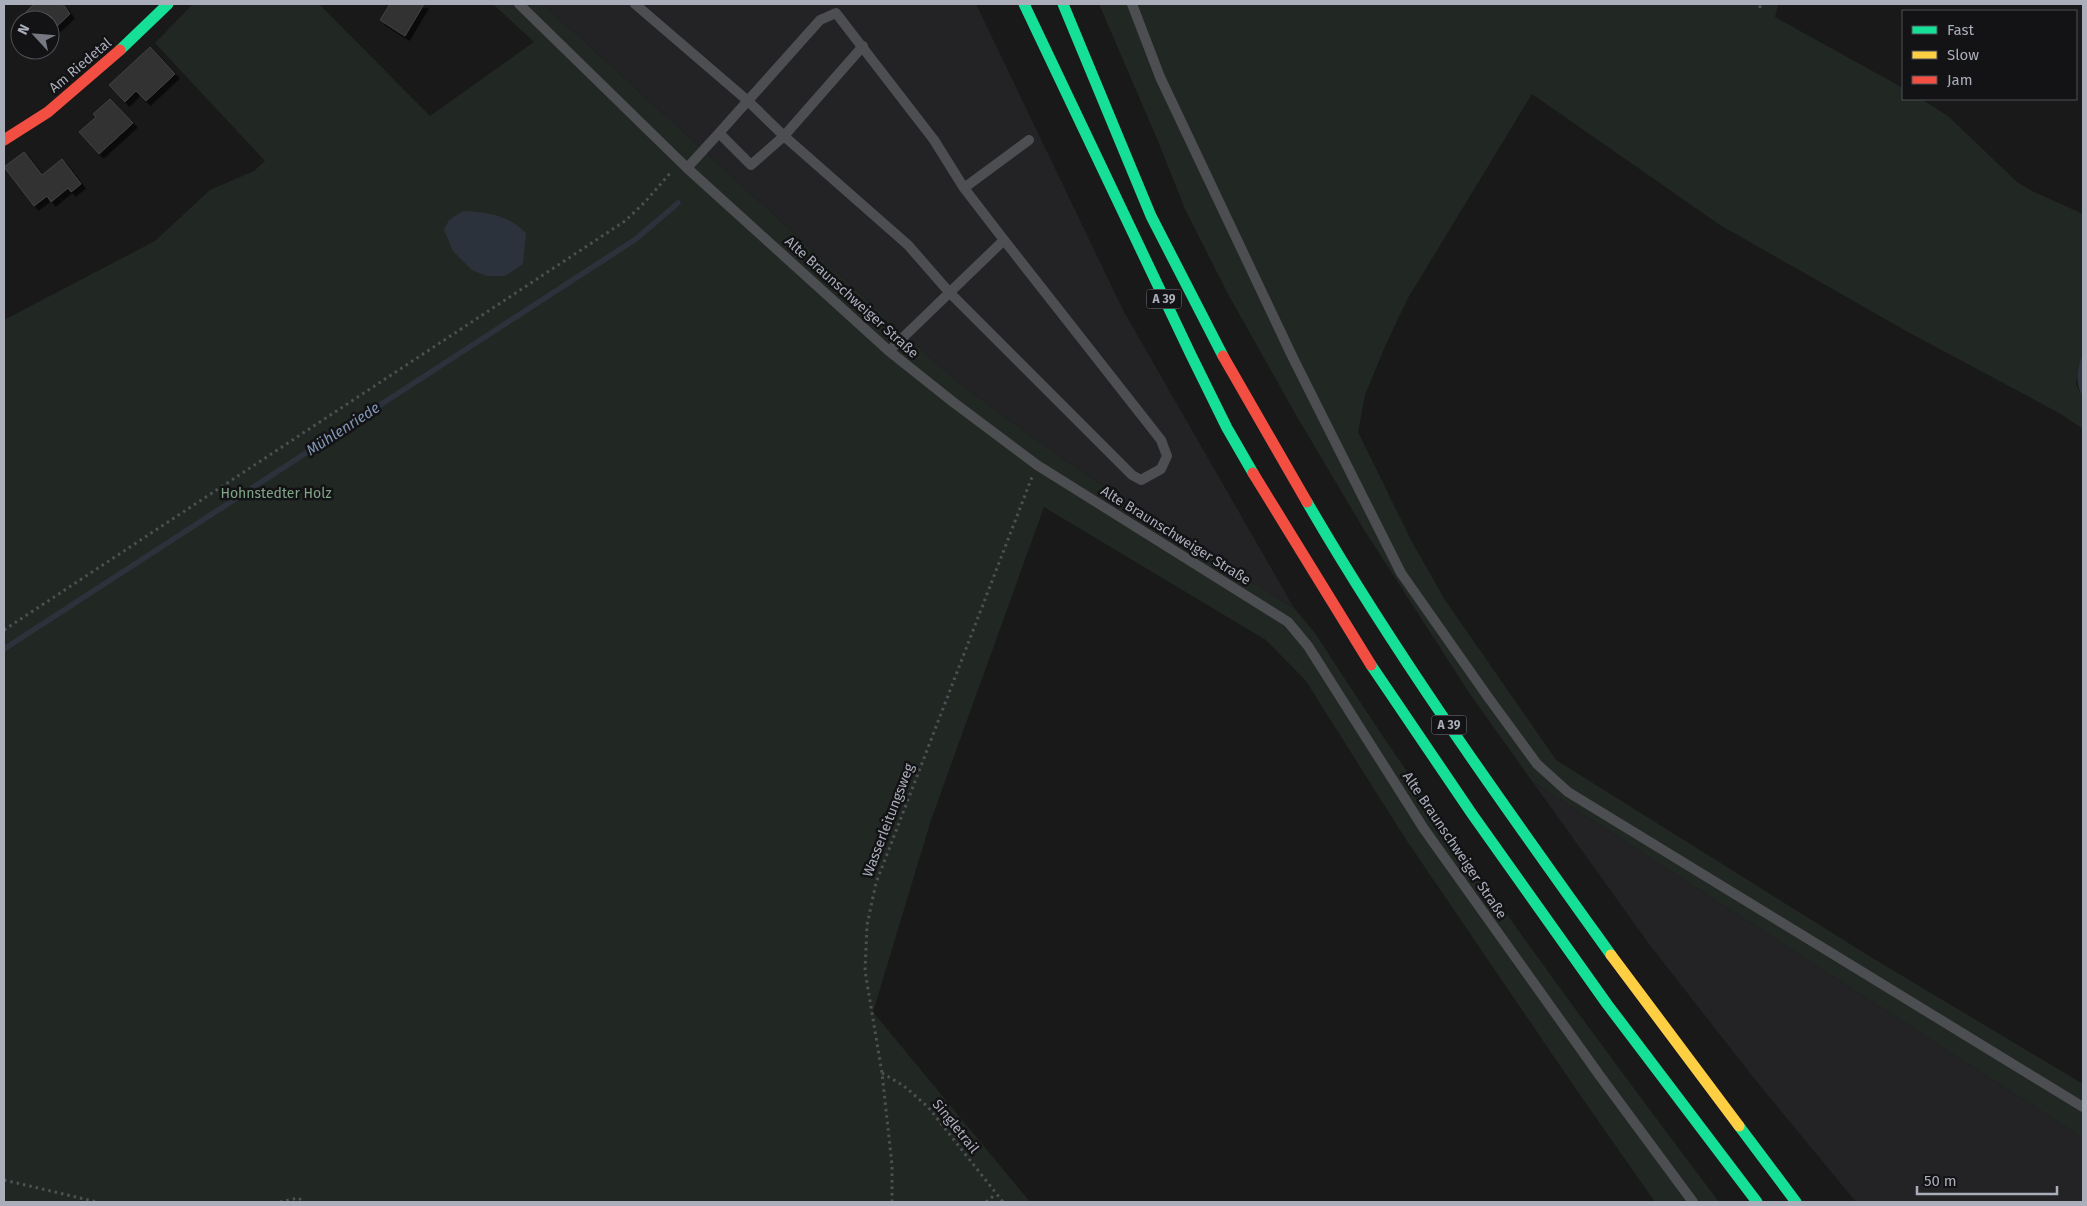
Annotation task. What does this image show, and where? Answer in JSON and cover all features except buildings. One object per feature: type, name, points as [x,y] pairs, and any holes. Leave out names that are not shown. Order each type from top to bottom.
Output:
[{"type":"main road","name":"Am Riedetal","points":[[4,140],[48,112],[112,59],[168,4]]},
{"type":"main road","name":"A 39","points":[[1024,4],[1191,356],[1227,428],[1276,512],[1384,686],[1472,814],[1607,1004],[1757,1202]]},
{"type":"main road","name":"A 39","points":[[1062,4],[1152,216],[1218,348],[1328,538],[1410,668],[1502,803],[1632,985],[1796,1202]]},
{"type":"lane","name":"Alte Braunschweiger Straße","points":[[519,4],[683,164],[889,351],[1037,465],[1288,622],[1298,632],[1424,829],[1600,1076],[1693,1202]]},
{"type":"lane","points":[[635,4],[748,101],[784,136],[908,245],[949,292],[1132,475],[1141,480],[1161,469],[1168,456],[1161,440],[964,188],[934,140],[836,13],[820,20],[748,101],[719,133],[683,164]]},
{"type":"lane","points":[[1132,4],[1168,95],[1293,358],[1401,573],[1488,698],[1537,764],[1568,792],[2083,1107]]},
{"type":"lane","points":[[719,133],[751,165],[784,136],[863,46]]},
{"type":"lane","points":[[964,188],[1029,140]]},
{"type":"lane","points":[[889,351],[1004,240]]},
{"type":"path","points":[[4,630],[624,221],[683,164]]},
{"type":"path","name":"Wasserleitungsweg","points":[[892,1202],[892,1165],[882,1073],[864,972],[867,925],[876,883],[1037,465]]},
{"type":"path","name":"Singletrail","points":[[882,1073],[904,1086],[928,1107],[1003,1202]]},
{"type":"path","points":[[4,1180],[97,1202]]},
{"type":"path","points":[[986,1202],[996,1194]]},
{"type":"path","points":[[280,1202],[298,1198],[305,1202]]},
{"type":"shaded area","points":[[543,4],[976,4],[1123,310],[1294,608],[1232,571],[1051,451],[955,380]]},
{"type":"shaded area","points":[[463,211],[480,212],[504,218],[526,233],[523,264],[505,276],[487,276],[472,270],[453,251],[444,230],[449,220]]},
{"type":"shaded area","points":[[2083,353],[2083,399],[2077,376]]},
{"type":"shaded area","points":[[1532,781],[2083,1138],[2083,1202],[1856,1202],[1757,1082],[1649,944]]},
{"type":"green space","name":"Hohnstedter Holz","points":[[193,4],[319,4],[430,116],[534,42],[493,4],[543,4],[955,380],[1051,451],[1232,571],[1294,608],[1315,633],[1461,850],[1719,1202],[1655,1202],[1405,838],[1306,681],[1266,640],[1044,507],[931,820],[873,1012],[1030,1202],[4,1202],[4,320],[155,241],[210,190],[254,171],[265,161],[155,43]]},
{"type":"green space","points":[[1099,4],[1778,4],[1775,17],[1902,87],[1902,100],[1923,100],[1948,116],[2017,182],[2030,190],[2083,214],[2083,353],[2078,368],[2076,384],[2083,399],[2083,429],[2061,414],[1908,332],[1720,225],[1532,94],[1408,298],[1365,395],[1358,432],[1412,542],[1445,600],[1556,760],[1874,959],[2083,1084],[2083,1138],[1532,781],[1470,694],[1363,528],[1296,415],[1228,294],[1185,209]]},
{"type":"waterway","name":"Mühlenriede","points":[[4,649],[636,239],[678,203]]},
{"type":"traffic: fast","points":[[120,50],[168,4]]},
{"type":"traffic: fast","points":[[1024,4],[1191,355],[1227,428],[1253,473]]},
{"type":"traffic: fast","points":[[1063,4],[1151,216],[1223,356]]},
{"type":"traffic: fast","points":[[1307,502],[1378,618],[1453,732],[1611,955]]},
{"type":"traffic: fast","points":[[1371,665],[1472,814],[1607,1004],[1757,1202]]},
{"type":"traffic: fast","points":[[1739,1126],[1796,1202]]},
{"type":"traffic: slow","points":[[1611,955],[1739,1126]]},
{"type":"traffic: jam","points":[[4,140],[48,112],[120,50]]},
{"type":"traffic: jam","points":[[1223,356],[1307,502]]},
{"type":"traffic: jam","points":[[1253,473],[1371,665]]}]
